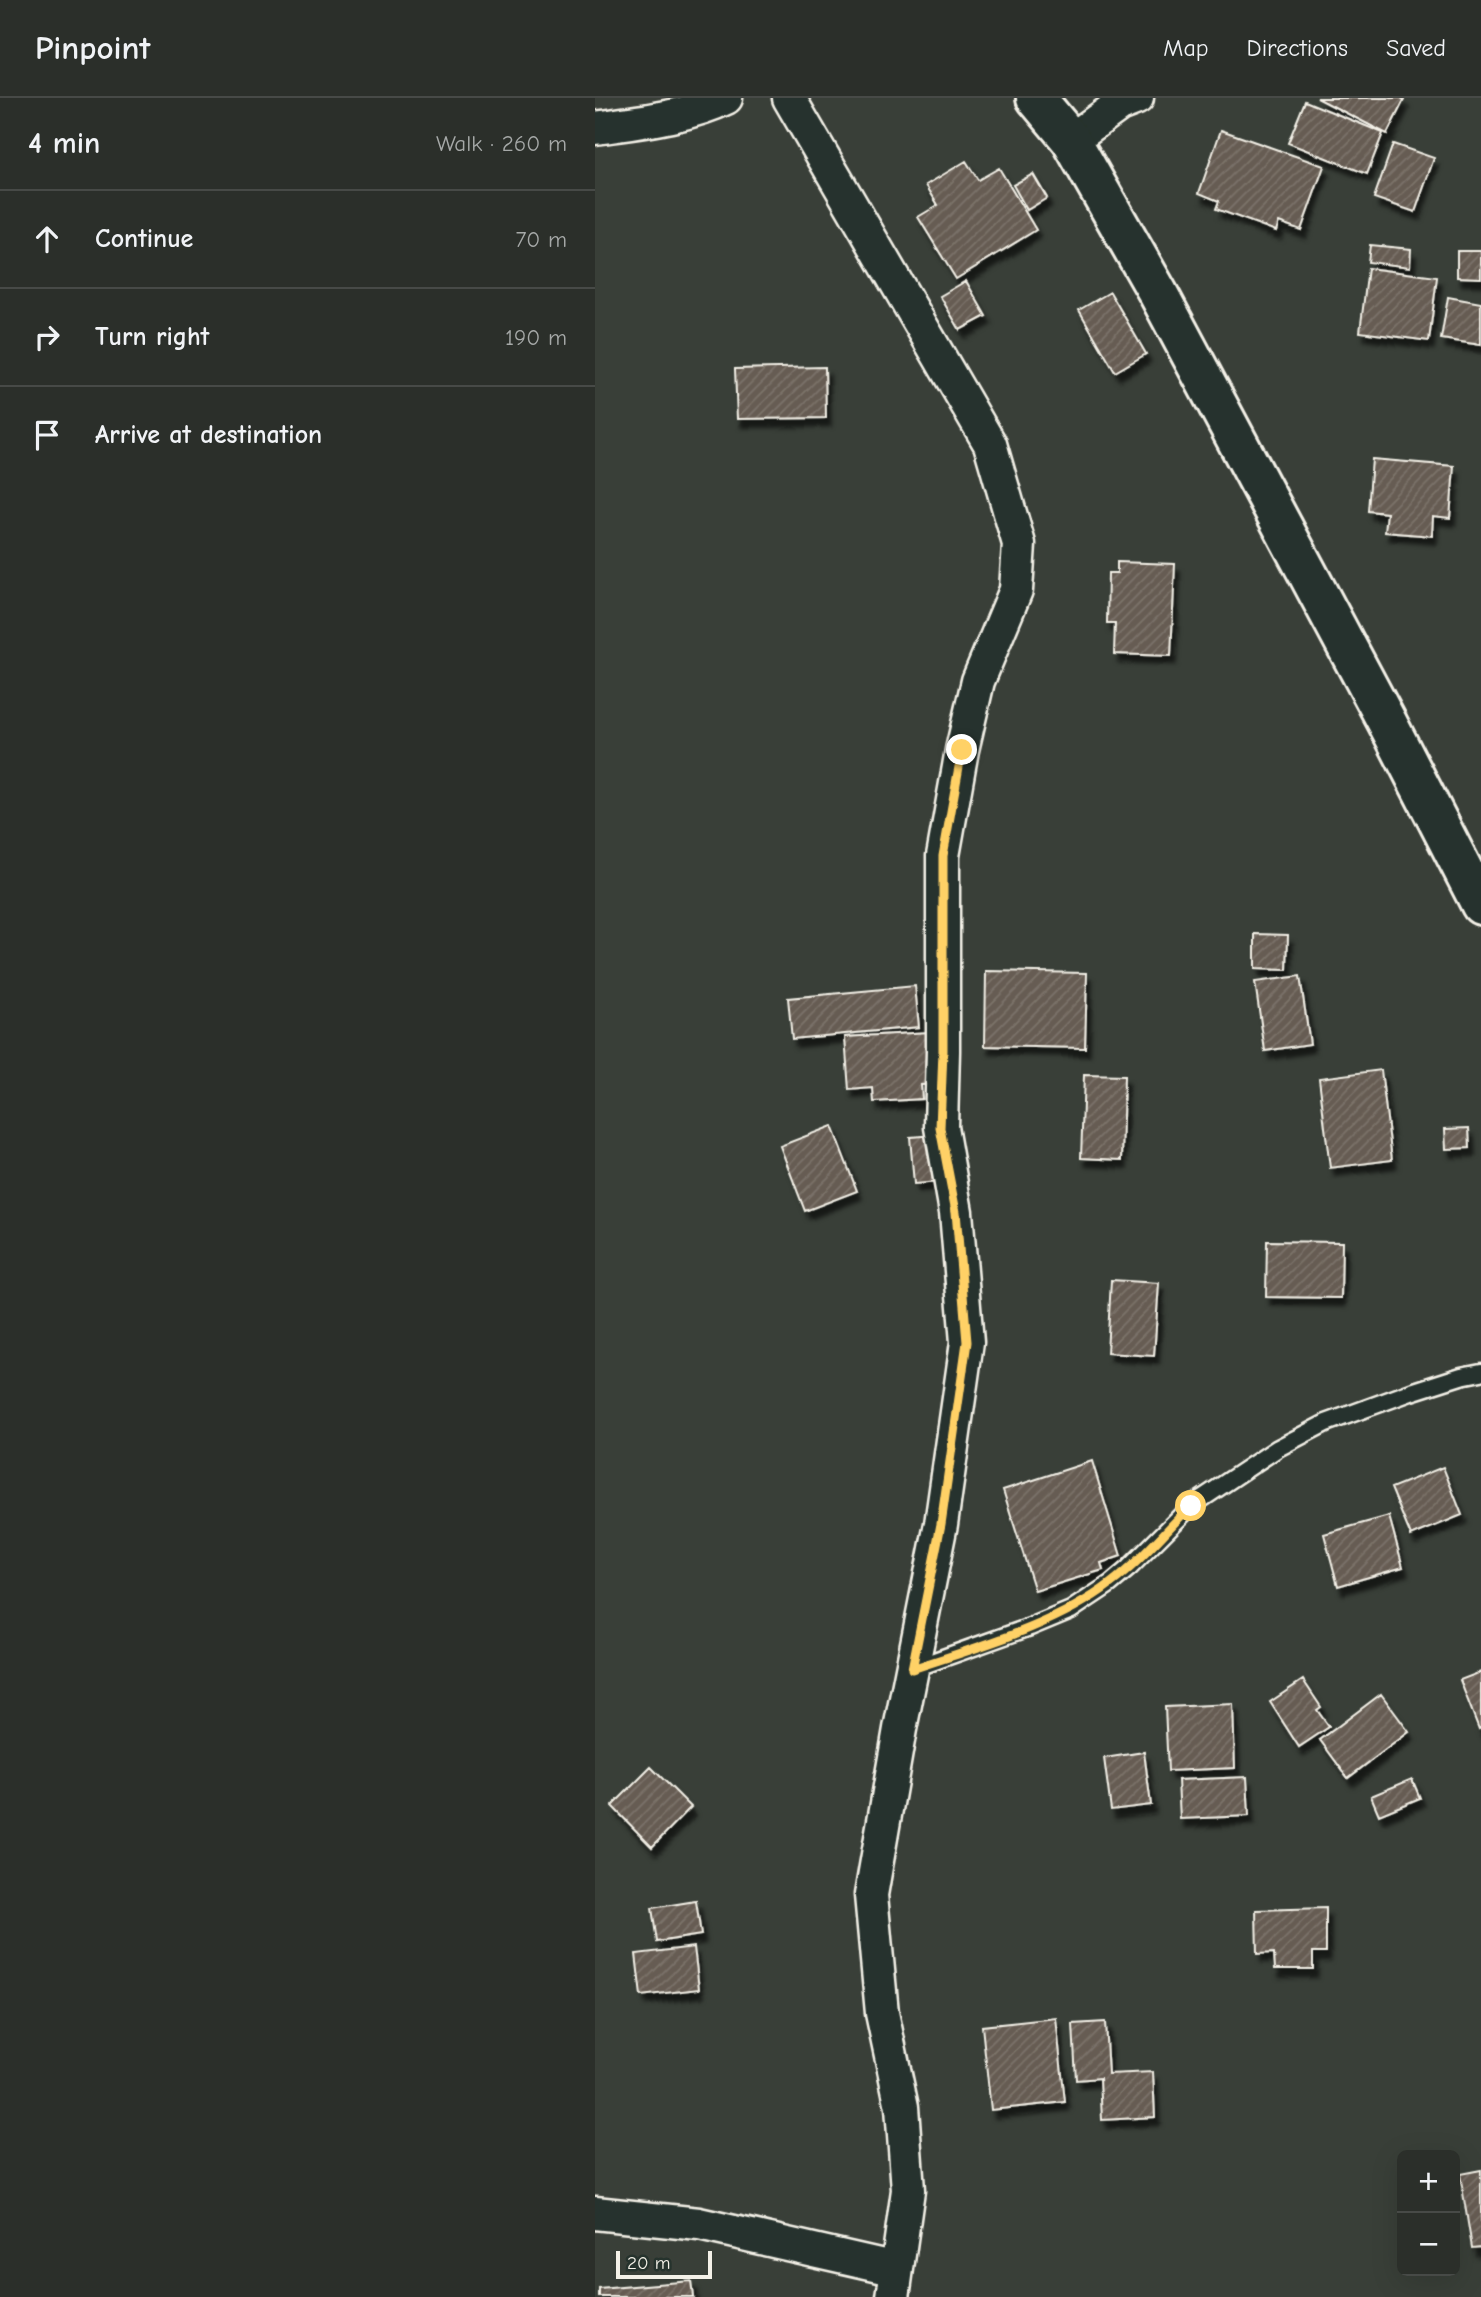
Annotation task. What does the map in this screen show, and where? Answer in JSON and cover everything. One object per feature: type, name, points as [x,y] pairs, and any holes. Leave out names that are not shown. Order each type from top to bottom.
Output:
[{"type":"street","points":[[595,128],[645,121],[712,105],[726,98]]},
{"type":"street","points":[[595,2213],[699,2224],[895,2283],[908,2190],[902,2106],[882,2013],[871,1895],[941,1524],[967,1342],[956,1212],[940,1128],[943,1051],[943,856],[962,750],[978,681],[1016,590],[1019,544],[990,444],[789,98]]},
{"type":"street","points":[[1036,98],[1071,140],[1191,354],[1388,722],[1481,905]]},
{"type":"street","points":[[1071,140],[1119,105],[1137,98]]},
{"type":"lane","points":[[912,1669],[1071,1610],[1129,1568],[1191,1506],[1290,1441],[1326,1423],[1424,1388],[1481,1372]]},
{"type":"building","points":[[1317,98],[1401,98],[1404,100],[1387,134]]},
{"type":"building","points":[[1305,101],[1383,133],[1367,174],[1288,143]]},
{"type":"building","points":[[1221,130],[1324,166],[1301,230],[1279,222],[1276,231],[1216,209],[1219,201],[1199,193]]},
{"type":"building","points":[[1393,144],[1434,158],[1415,212],[1374,198]]},
{"type":"building","points":[[966,161],[978,180],[999,168],[1036,230],[956,279],[918,217],[938,205],[926,185]]},
{"type":"building","points":[[1033,174],[1047,198],[1027,210],[1013,185]]},
{"type":"building","points":[[1370,245],[1411,249],[1410,267],[1368,262]]},
{"type":"building","points":[[1457,251],[1481,251],[1481,278],[1457,277]]},
{"type":"building","points":[[1368,268],[1437,277],[1429,341],[1360,332]]},
{"type":"building","points":[[966,281],[986,316],[960,330],[940,296]]},
{"type":"building","points":[[1110,292],[1146,354],[1115,372],[1079,310]]},
{"type":"building","points":[[1448,297],[1481,303],[1481,345],[1441,339]]},
{"type":"building","points":[[825,367],[826,418],[737,419],[735,369]]},
{"type":"building","points":[[1372,459],[1454,466],[1450,518],[1433,516],[1432,536],[1385,532],[1387,513],[1368,511]]},
{"type":"building","points":[[1117,562],[1175,564],[1171,656],[1114,654],[1115,623],[1107,623],[1108,573],[1117,573]]},
{"type":"building","points":[[1255,934],[1288,935],[1287,970],[1255,969]]},
{"type":"building","points":[[986,971],[1087,973],[1085,1048],[985,1046]]},
{"type":"building","points":[[1300,976],[1310,1044],[1265,1051],[1255,982]]},
{"type":"building","points":[[915,986],[919,1027],[792,1039],[788,998]]},
{"type":"building","points":[[930,1032],[934,1084],[921,1085],[922,1099],[874,1102],[873,1088],[849,1090],[845,1037]]},
{"type":"building","points":[[1381,1070],[1392,1160],[1330,1168],[1319,1078]]},
{"type":"building","points":[[1084,1075],[1124,1076],[1122,1160],[1081,1158]]},
{"type":"building","points":[[832,1126],[857,1191],[805,1211],[780,1146]]},
{"type":"building","points":[[1469,1128],[1470,1148],[1446,1149],[1445,1129]]},
{"type":"building","points":[[937,1135],[941,1182],[914,1184],[910,1137]]},
{"type":"building","points":[[1267,1241],[1342,1242],[1341,1298],[1266,1297]]},
{"type":"building","points":[[1111,1280],[1159,1283],[1154,1356],[1107,1353]]},
{"type":"building","points":[[1092,1461],[1121,1556],[1101,1563],[1103,1570],[1035,1591],[1003,1490]]},
{"type":"building","points":[[1443,1467],[1462,1515],[1411,1536],[1391,1488]]},
{"type":"building","points":[[1389,1516],[1403,1567],[1338,1586],[1324,1534]]},
{"type":"building","points":[[1481,1672],[1481,1728],[1479,1729],[1460,1680]]},
{"type":"building","points":[[1303,1680],[1321,1707],[1317,1710],[1329,1727],[1299,1747],[1270,1702]]},
{"type":"building","points":[[1381,1694],[1409,1732],[1348,1778],[1320,1740]]},
{"type":"building","points":[[1233,1704],[1235,1768],[1168,1771],[1165,1707]]},
{"type":"building","points":[[1144,1752],[1151,1805],[1111,1810],[1104,1758]]},
{"type":"building","points":[[651,1767],[691,1807],[652,1847],[612,1806]]},
{"type":"building","points":[[1247,1777],[1249,1816],[1180,1819],[1178,1780]]},
{"type":"building","points":[[1412,1779],[1420,1798],[1379,1815],[1371,1796]]},
{"type":"building","points":[[696,1901],[701,1935],[657,1942],[652,1908]]},
{"type":"building","points":[[1326,1908],[1326,1952],[1313,1952],[1313,1969],[1275,1969],[1274,1953],[1257,1954],[1256,1910]]},
{"type":"building","points":[[694,1947],[699,1989],[641,1996],[636,1954]]},
{"type":"building","points":[[1056,2018],[1065,2102],[991,2110],[982,2026]]},
{"type":"building","points":[[1105,2022],[1108,2074],[1153,2072],[1155,2117],[1102,2120],[1100,2078],[1076,2080],[1073,2024]]},
{"type":"building","points":[[1481,2170],[1481,2247],[1472,2248],[1460,2174]]},
{"type":"building","points":[[691,2281],[693,2297],[599,2297],[599,2289]]},
{"type":"route","points":[[962,750],[943,856],[943,1051],[940,1128],[956,1212],[967,1342],[941,1524],[912,1669],[1071,1610],[1129,1568],[1191,1506]]}]
